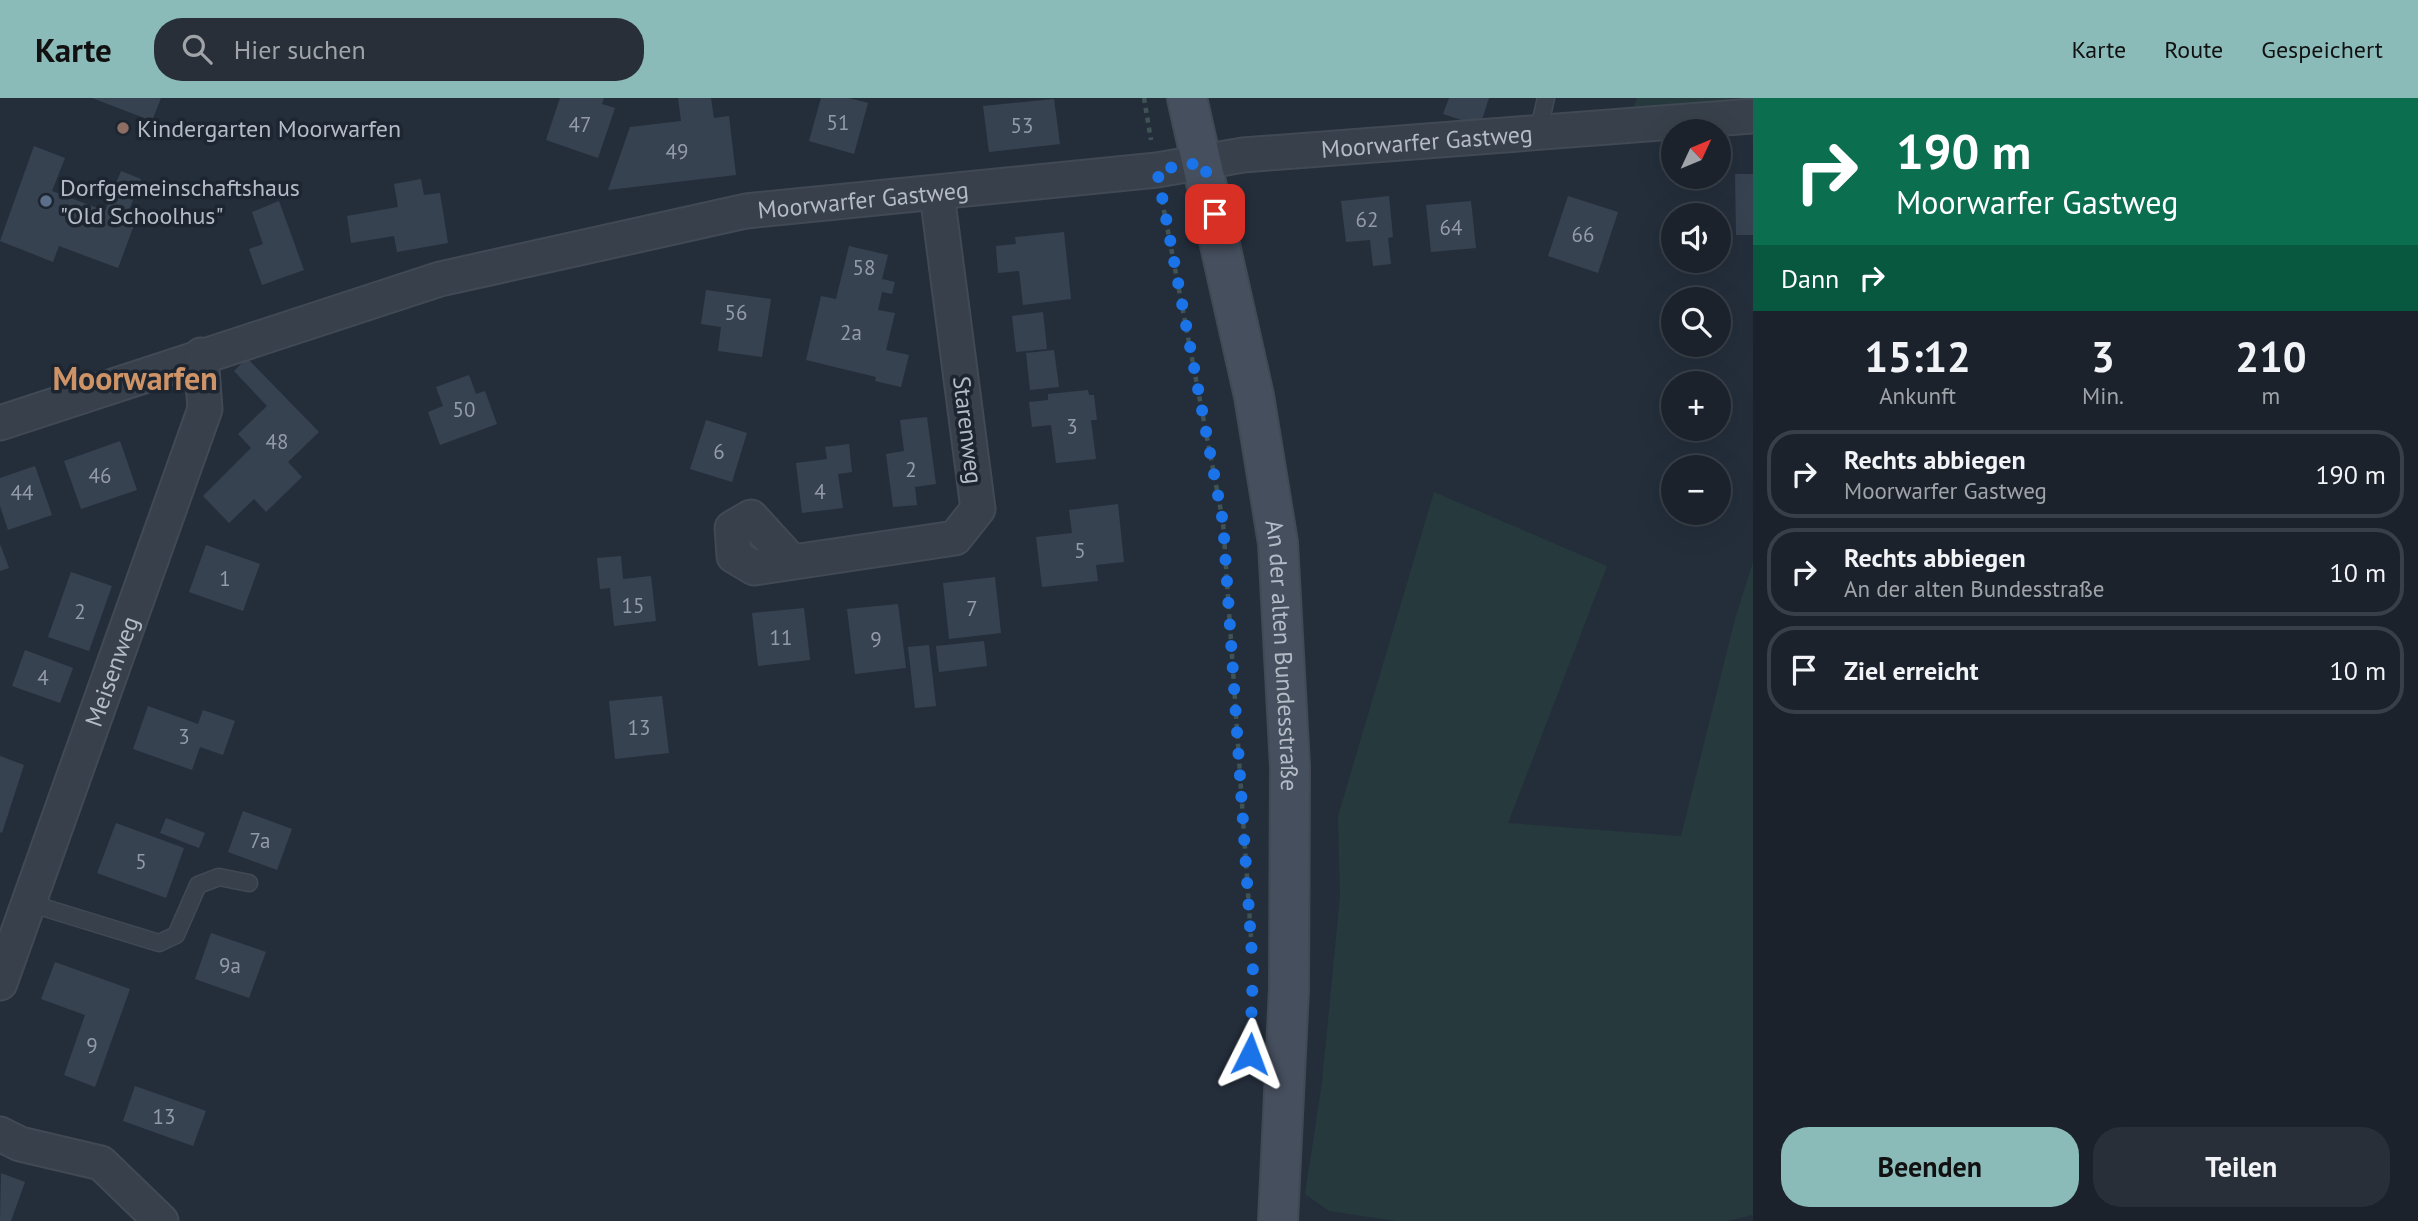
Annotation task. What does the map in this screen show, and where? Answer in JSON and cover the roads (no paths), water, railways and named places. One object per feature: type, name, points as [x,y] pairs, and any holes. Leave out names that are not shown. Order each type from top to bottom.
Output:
[{"type":"street","name":"An der alten Bundesstraße","points":[[1187,98],[1204,162],[1254,396],[1278,543],[1290,767],[1289,989],[1282,1219]]},
{"type":"street","name":"Moorwarfer Gastweg","points":[[0,424],[201,355],[440,279],[746,211],[1157,170],[1243,155],[1753,116]]},
{"type":"street","name":"Starenweg","points":[[792,562],[955,538],[978,509],[937,194]]},
{"type":"street","name":"Meisenweg","points":[[0,983],[205,410],[201,355]]},
{"type":"street","points":[[0,1134],[20,1144],[101,1163],[161,1221]]},
{"type":"lane","points":[[1538,132],[1546,98]]},
{"type":"lane","points":[[29,903],[159,943],[176,935],[198,886],[219,877],[249,883]]},
{"type":"place","name":"Kindergarten Moorwarfen","points":[[123,128]]},
{"type":"place","name":"Dorfgemeinschaftshaus \"Old Schoolhus\"","points":[[46,201]]},
{"type":"district","name":"Moorwarfen","points":[[135,378]]}]
